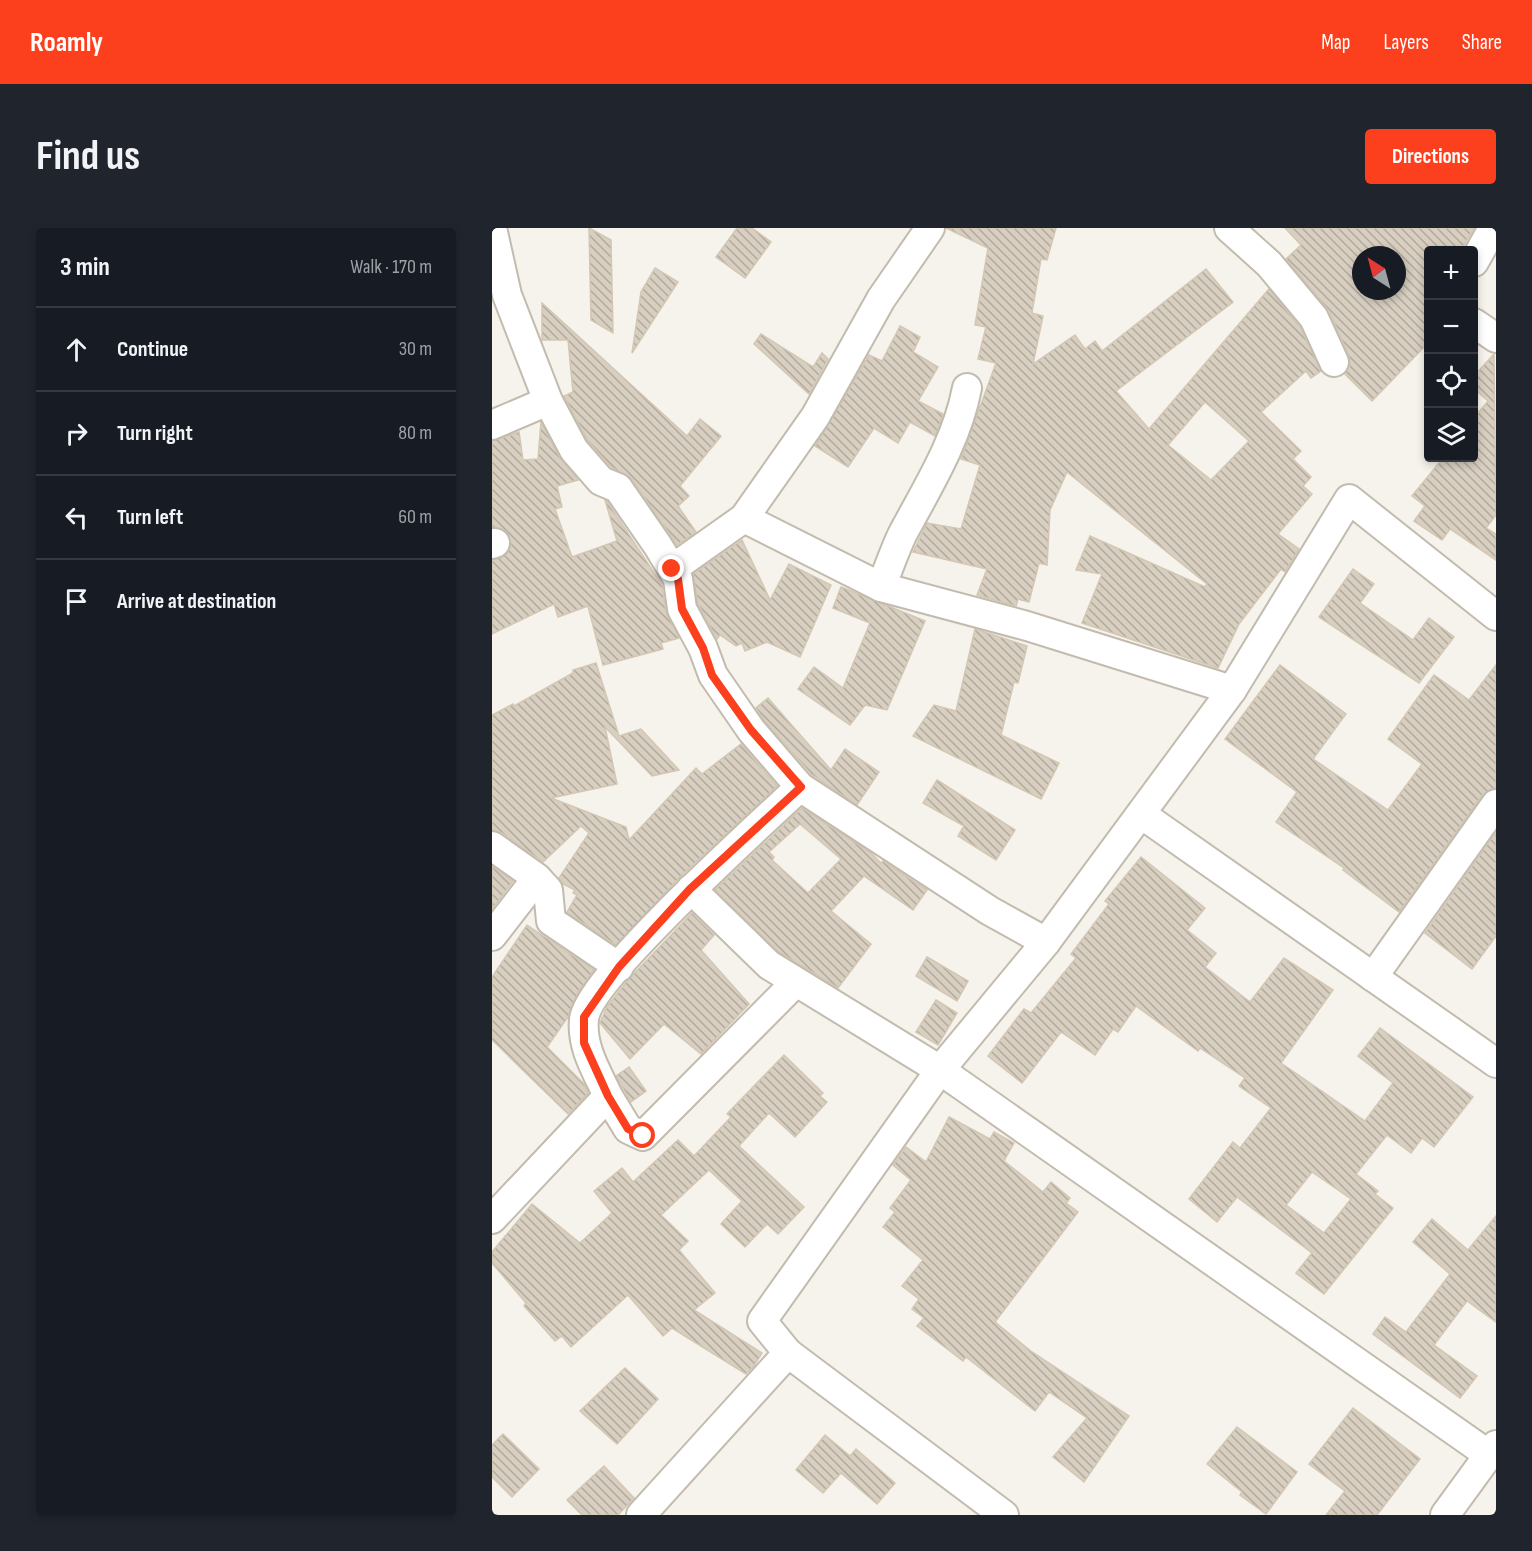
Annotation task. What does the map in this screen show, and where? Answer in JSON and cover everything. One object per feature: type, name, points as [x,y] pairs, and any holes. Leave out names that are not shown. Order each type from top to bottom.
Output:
[{"type":"street","points":[[492,228],[507,295],[548,401],[574,450],[601,481],[618,488],[672,569],[678,579],[682,609],[703,648],[712,675],[751,730],[801,787],[990,911],[1046,942]]},
{"type":"street","points":[[672,569],[744,518],[815,417],[881,299],[930,228]]},
{"type":"street","points":[[1229,228],[1269,264],[1314,318],[1334,362]]},
{"type":"street","points":[[1478,254],[1493,228]]},
{"type":"street","points":[[1478,326],[1496,338]]},
{"type":"street","points":[[881,586],[901,538],[942,461],[964,406],[967,388]]},
{"type":"street","points":[[492,425],[548,401]]},
{"type":"street","points":[[1004,1515],[788,1353],[762,1321],[940,1070],[1046,942],[1232,690],[1349,499],[1496,616]]},
{"type":"street","points":[[744,518],[881,586],[1027,626],[1232,690]]},
{"type":"street","points":[[795,982],[643,1136],[628,1129],[608,1096],[584,1043],[584,1017],[619,967],[690,889],[801,787]]},
{"type":"street","points":[[1373,977],[1496,804]]},
{"type":"street","points":[[1141,814],[1496,1063]]},
{"type":"street","points":[[492,846],[537,878],[548,890],[551,921],[619,967]]},
{"type":"street","points":[[492,936],[537,878]]},
{"type":"street","points":[[690,889],[769,965],[940,1070],[1492,1450],[1445,1515]]},
{"type":"street","points":[[492,1219],[608,1096]]},
{"type":"street","points":[[641,1515],[788,1353]]},
{"type":"building","points":[[589,228],[611,240],[613,333],[591,320]]},
{"type":"building","points":[[737,228],[752,228],[771,242],[745,278],[716,257]]},
{"type":"building","points":[[946,228],[1056,228],[1047,260],[1041,259],[1032,313],[1043,316],[1033,364],[1075,335],[1085,349],[1095,341],[1102,351],[1206,269],[1233,302],[1116,391],[1149,429],[1269,289],[1300,327],[1321,371],[1311,378],[1306,371],[1261,412],[1301,451],[1293,459],[1311,477],[1303,486],[1312,494],[1278,534],[1299,549],[1285,572],[1281,569],[1239,624],[1218,668],[1082,623],[1102,574],[1076,570],[1090,536],[1205,587],[1207,584],[1067,472],[1050,510],[1047,565],[1039,563],[1029,602],[1018,599],[1016,606],[977,595],[987,569],[913,552],[927,523],[961,529],[980,465],[961,459],[996,363],[978,359],[986,327],[975,325],[988,248]],"holes":[[[1205,402],[1249,441],[1211,480],[1168,445]]]},
{"type":"building","points":[[1285,228],[1474,228],[1463,246],[1424,246],[1424,347],[1372,401],[1345,374],[1350,364],[1349,356],[1329,311],[1286,259],[1301,245]]},
{"type":"building","points":[[655,268],[678,282],[632,353],[641,292]]},
{"type":"building","points":[[542,303],[687,436],[700,419],[721,436],[680,486],[689,496],[678,506],[696,532],[677,545],[632,479],[611,467],[588,441],[564,396],[573,392],[568,340],[542,340]]},
{"type":"building","points":[[900,326],[920,337],[913,352],[938,367],[918,401],[943,414],[941,421],[935,436],[910,422],[898,443],[874,428],[848,467],[815,446],[869,355],[882,361]]},
{"type":"building","points":[[761,334],[813,367],[822,353],[828,359],[809,394],[754,344]]},
{"type":"building","points":[[1494,354],[1496,515],[1486,528],[1496,534],[1496,560],[1450,529],[1442,540],[1414,521],[1425,506],[1412,496],[1440,462],[1478,462],[1478,413],[1488,401],[1478,392],[1478,372]]},
{"type":"building","points":[[541,422],[560,458],[578,480],[557,486],[562,507],[555,509],[572,557],[617,541],[605,500],[607,501],[662,585],[666,612],[679,638],[661,643],[663,649],[603,665],[588,606],[558,617],[554,604],[492,634],[492,560],[507,554],[511,546],[506,531],[492,527],[492,441],[519,432],[523,460],[538,459]]},
{"type":"building","points":[[742,540],[770,600],[789,564],[831,585],[800,657],[767,642],[745,651],[742,643],[736,646],[720,635],[717,639],[698,604],[693,574]]},
{"type":"building","points":[[1353,569],[1374,584],[1360,603],[1413,640],[1429,618],[1454,637],[1419,683],[1319,617]]},
{"type":"building","points":[[841,587],[925,621],[887,710],[865,705],[850,725],[798,689],[814,667],[843,688],[870,623],[833,608]]},
{"type":"building","points":[[975,629],[1027,646],[1018,683],[1014,682],[1001,735],[1059,763],[1041,799],[913,736],[934,705],[956,711]]},
{"type":"building","points":[[596,663],[619,736],[641,729],[679,770],[652,776],[605,727],[617,784],[551,798],[626,827],[629,840],[696,768],[702,774],[741,744],[777,786],[680,877],[616,945],[567,912],[577,895],[573,893],[575,890],[563,884],[559,878],[589,833],[581,826],[543,862],[502,833],[492,830],[492,715],[513,704],[514,706],[573,673],[573,670]]},
{"type":"building","points":[[1280,665],[1346,714],[1313,759],[1388,810],[1422,764],[1388,739],[1434,675],[1469,700],[1496,665],[1496,788],[1483,794],[1399,912],[1343,870],[1344,868],[1276,822],[1297,792],[1225,739]]},
{"type":"building","points":[[768,698],[831,770],[845,749],[879,772],[857,805],[811,774],[764,720],[756,708]]},
{"type":"building","points":[[937,780],[1015,830],[996,860],[958,836],[964,826],[923,803]]},
{"type":"building","points":[[802,808],[870,852],[881,863],[883,861],[927,890],[913,910],[864,876],[831,911],[871,944],[838,988],[779,952],[715,890]],"holes":[[[800,824],[841,859],[808,893],[772,860],[774,857],[769,852]]]},
{"type":"building","points":[[1496,832],[1496,936],[1472,969],[1425,933]]},
{"type":"building","points":[[1141,857],[1205,908],[1187,930],[1216,953],[1205,967],[1250,1002],[1284,958],[1333,990],[1281,1063],[1365,1121],[1393,1083],[1358,1056],[1380,1028],[1473,1097],[1434,1147],[1422,1138],[1411,1153],[1387,1135],[1356,1174],[1378,1191],[1375,1194],[1393,1208],[1324,1294],[1296,1273],[1312,1253],[1237,1197],[1217,1222],[1189,1199],[1233,1142],[1240,1148],[1271,1108],[1239,1086],[1245,1078],[1200,1048],[1198,1051],[1136,1006],[1118,1032],[1113,1029],[1095,1055],[1061,1032],[1022,1083],[988,1056],[1024,1009],[1031,1013],[1076,958],[1071,954],[1109,904],[1105,901]],"holes":[[[1312,1172],[1351,1199],[1324,1233],[1286,1205]]]},
{"type":"building","points":[[492,866],[513,881],[492,909]]},
{"type":"building","points":[[692,913],[714,935],[701,950],[749,1004],[701,1054],[664,1024],[630,1059],[600,1023],[607,1007],[627,981]]},
{"type":"building","points":[[527,925],[594,970],[578,992],[568,1017],[547,1047],[584,1084],[588,1093],[568,1114],[492,1040],[492,977]]},
{"type":"building","points":[[927,957],[968,981],[957,1001],[916,976]]},
{"type":"building","points":[[936,1000],[957,1013],[938,1045],[916,1032]]},
{"type":"building","points":[[784,1055],[823,1093],[820,1096],[827,1102],[795,1137],[769,1113],[739,1146],[804,1207],[778,1234],[767,1224],[745,1247],[721,1224],[742,1201],[709,1170],[661,1215],[688,1241],[679,1250],[715,1293],[694,1310],[762,1353],[754,1366],[746,1374],[672,1328],[663,1336],[628,1295],[571,1347],[562,1336],[555,1341],[524,1306],[526,1303],[492,1263],[492,1252],[532,1204],[580,1243],[612,1213],[594,1191],[622,1168],[633,1182],[678,1140],[694,1156],[731,1117],[727,1114]]},
{"type":"building","points":[[629,1067],[646,1091],[631,1102],[616,1076]]},
{"type":"building","points":[[949,1117],[990,1139],[994,1132],[1014,1143],[1004,1161],[1043,1192],[1051,1182],[1070,1198],[1066,1203],[1078,1212],[995,1322],[1032,1352],[1129,1416],[1084,1482],[1053,1457],[1087,1418],[1049,1392],[1035,1411],[966,1357],[963,1361],[917,1326],[924,1318],[912,1309],[919,1299],[902,1286],[923,1260],[883,1227],[895,1212],[890,1208],[911,1180],[893,1165],[906,1147],[926,1162]]},
{"type":"building","points":[[1496,1216],[1496,1322],[1467,1301],[1434,1345],[1477,1376],[1460,1398],[1373,1334],[1385,1317],[1406,1332],[1450,1274],[1413,1242],[1432,1219],[1468,1250]]},
{"type":"building","points":[[625,1368],[658,1399],[617,1444],[580,1411]]},
{"type":"building","points":[[1353,1408],[1420,1459],[1377,1515],[1326,1515],[1345,1491],[1309,1464]]},
{"type":"building","points":[[1237,1427],[1297,1472],[1266,1514],[1240,1495],[1242,1492],[1207,1464]]},
{"type":"building","points":[[503,1434],[539,1469],[512,1497],[492,1477],[492,1445]]},
{"type":"building","points":[[825,1435],[850,1456],[856,1449],[895,1483],[877,1504],[841,1473],[823,1493],[796,1470]]},
{"type":"building","points":[[604,1466],[634,1498],[618,1515],[582,1515],[567,1500]]},
{"type":"route","points":[[643,1136],[628,1129],[608,1096],[584,1043],[584,1017],[599,992],[619,967],[690,889],[801,787],[780,766],[751,730],[712,675],[703,648],[682,609],[678,579],[672,569]]}]
